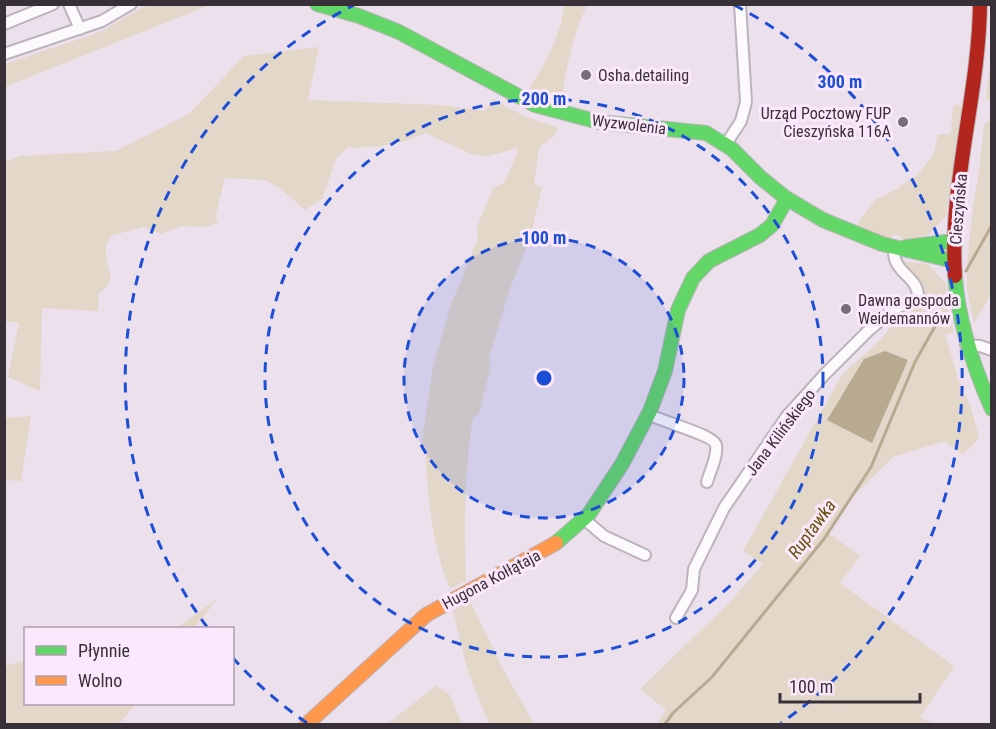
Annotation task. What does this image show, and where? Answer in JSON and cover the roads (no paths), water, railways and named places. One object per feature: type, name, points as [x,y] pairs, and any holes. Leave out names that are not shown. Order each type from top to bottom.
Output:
[{"type":"street","points":[[4,24],[53,4]]},
{"type":"street","points":[[69,4],[80,29]]},
{"type":"street","points":[[4,54],[80,29],[117,14],[131,4]]},
{"type":"street","name":"Wyzwolenia","points":[[317,4],[359,16],[399,32],[535,105],[599,122],[706,133],[726,144],[752,171],[787,199],[864,239],[894,249],[954,261]]},
{"type":"street","points":[[726,144],[741,122],[746,102],[740,4]]},
{"type":"street","name":"Cieszyńska","points":[[980,4],[979,45],[956,205],[954,261],[958,306],[966,345],[992,409]]},
{"type":"street","name":"Hugona Kołłątaja","points":[[307,724],[426,615],[550,548],[584,519],[622,464],[648,414],[665,371],[678,310],[693,278],[710,261],[760,235],[772,225],[787,199]]},
{"type":"street","name":"Wyzwolenia","points":[[894,249],[954,241]]},
{"type":"street","name":"Jana Kilińskiego","points":[[676,618],[692,590],[694,569],[724,508],[787,416],[868,331],[894,309],[916,299],[918,295],[915,285],[895,261],[894,249]]},
{"type":"street","points":[[966,345],[992,350]]},
{"type":"street","points":[[648,414],[707,436],[714,441],[716,445],[714,459],[706,482]]},
{"type":"street","points":[[584,519],[604,536],[645,555]]},
{"type":"waterway","name":"Ruptawka","points":[[966,271],[992,225]]},
{"type":"waterway","name":"Ruptawka","points":[[665,724],[673,713],[712,677],[824,539],[871,467],[915,362],[938,321]]},
{"type":"place","name":"Osha.detailing","points":[[586,75]]},
{"type":"place","name":"Urząd Pocztowy FUP Cieszyńska 116A","points":[[903,122]]},
{"type":"place","name":"Dawna gospoda Weidemannów","points":[[846,309]]}]
